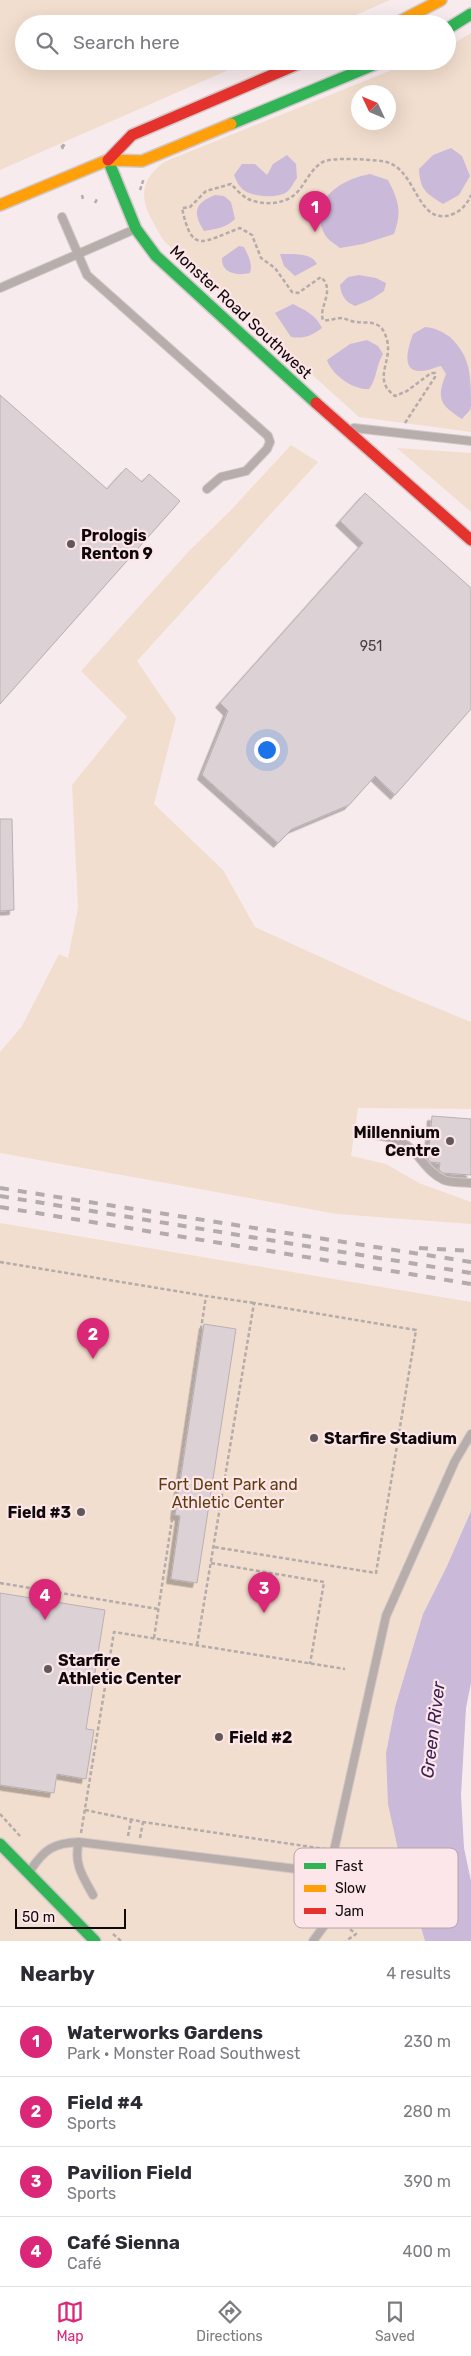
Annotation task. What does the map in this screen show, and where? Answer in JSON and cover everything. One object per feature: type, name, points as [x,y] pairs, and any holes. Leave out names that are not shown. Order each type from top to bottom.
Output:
[{"type":"street","points":[[412,15],[441,0]]},
{"type":"street","points":[[456,23],[471,14]]},
{"type":"street","points":[[108,160],[132,135],[284,70]]},
{"type":"street","points":[[0,204],[108,160],[142,161],[361,70]]},
{"type":"street","name":"Monster Road Southwest","points":[[108,160],[136,228],[156,256],[342,427],[471,540]]},
{"type":"street","points":[[0,1844],[95,1941]]},
{"type":"lane","points":[[62,217],[87,275],[268,436],[270,442],[267,449],[246,471],[221,477],[207,489]]},
{"type":"lane","points":[[0,288],[136,228]]},
{"type":"lane","points":[[342,427],[398,435],[471,441]]},
{"type":"lane","points":[[366,1134],[392,1137],[405,1144],[429,1171],[445,1181],[471,1183]]},
{"type":"lane","points":[[335,1848],[386,1616],[455,1461],[471,1434]]},
{"type":"lane","points":[[79,1842],[76,1853],[78,1868],[93,1896]]},
{"type":"lane","points":[[29,1872],[43,1852],[62,1843],[79,1842],[294,1869]]},
{"type":"lane","points":[[313,1941],[323,1928]]},
{"type":"path","points":[[398,435],[435,377],[435,373],[431,373],[407,391],[395,396],[385,386],[383,376],[389,343],[382,328],[368,322],[356,322],[342,318],[322,320],[322,313],[327,298],[325,280],[321,277],[298,293],[292,292],[275,268],[261,258],[252,235],[240,228],[204,241],[197,241],[191,237],[186,229],[182,208],[190,207],[206,191],[230,184],[246,198],[264,203],[282,202],[292,198],[315,168],[328,160],[376,160],[393,164],[409,178],[418,200],[439,216],[446,217],[456,213],[471,195]]},
{"type":"path","points":[[138,196],[141,184],[147,173]]},
{"type":"path","points":[[138,181],[141,184]]},
{"type":"path","points":[[95,203],[97,198]]},
{"type":"path","points":[[0,1262],[416,1330],[376,1573],[214,1547]]},
{"type":"path","points":[[154,1638],[206,1296]]},
{"type":"path","points":[[197,1645],[254,1303]]},
{"type":"path","points":[[211,1563],[324,1582],[310,1664]]},
{"type":"path","points":[[0,1583],[158,1609]]},
{"type":"path","points":[[79,1842],[114,1632],[345,1669]]},
{"type":"path","points":[[128,1836],[131,1819]]},
{"type":"path","points":[[140,1838],[143,1822]]},
{"type":"path","points":[[344,1928],[356,1934],[346,1941]]},
{"type":"green space","points":[[0,0],[390,0],[356,15],[15,15],[15,70],[228,70],[0,170]]},
{"type":"green space","points":[[471,33],[471,432],[359,417],[164,241],[147,210],[144,200],[147,181],[164,162],[351,86],[351,130],[396,130],[396,85],[355,85],[392,70],[456,70],[456,42]]},
{"type":"green space","points":[[291,445],[318,462],[137,661],[176,718],[154,804],[223,870],[255,927],[393,990],[471,1022],[471,1109],[358,1108],[351,1156],[386,1164],[419,1183],[471,1202],[471,1224],[337,1214],[0,1153],[0,1052],[22,1026],[59,954],[68,958],[78,908],[72,785],[127,717],[81,671],[189,551],[230,511]]},
{"type":"green space","points":[[397,448],[471,453],[471,512]]},
{"type":"green space","name":"Fort Dent Park and Athletic Center","points":[[0,1223],[471,1302],[471,1511],[423,1614],[395,1707],[386,1753],[398,1848],[294,1848],[294,1928],[421,1928],[425,1941],[0,1941]]},
{"type":"water","points":[[451,148],[462,156],[470,176],[459,195],[443,204],[425,190],[421,182],[419,169],[433,155]]},
{"type":"water","points":[[287,155],[296,164],[297,178],[284,194],[273,196],[255,195],[245,191],[238,184],[234,175],[242,164],[255,164],[267,175],[273,164]]},
{"type":"water","points":[[370,174],[388,180],[395,194],[399,213],[394,234],[363,244],[340,248],[326,237],[320,223],[320,212],[323,202],[338,187],[348,181]]},
{"type":"water","points":[[215,195],[224,196],[231,202],[235,219],[224,226],[204,231],[198,218],[198,209],[203,201]]},
{"type":"water","points":[[239,246],[244,247],[248,256],[251,266],[250,273],[236,274],[224,268],[222,258]]},
{"type":"water","points":[[280,254],[310,257],[317,264],[295,276],[284,266]]},
{"type":"water","points":[[359,275],[376,278],[386,283],[384,291],[372,299],[355,306],[344,298],[340,285],[348,277]]},
{"type":"water","points":[[293,304],[313,316],[322,328],[307,336],[300,338],[291,337],[275,313]]},
{"type":"water","points":[[425,327],[438,330],[450,337],[457,344],[466,360],[471,385],[471,406],[462,419],[449,410],[442,401],[441,390],[446,374],[441,366],[424,371],[410,368],[407,357],[413,334]]},
{"type":"water","points":[[367,340],[378,346],[383,354],[374,381],[369,389],[363,389],[350,384],[338,376],[327,360],[350,344]]},
{"type":"water","name":"Green River","points":[[471,1511],[471,1683],[466,1708],[461,1795],[464,1848],[471,1881],[471,1941],[425,1941],[421,1928],[458,1928],[458,1848],[398,1848],[388,1804],[386,1753],[395,1707],[423,1614]]},
{"type":"building","name":"Prologis Renton 9","points":[[0,395],[107,489],[126,468],[142,482],[149,474],[180,501],[0,704]]},
{"type":"building","points":[[365,493],[471,588],[471,709],[395,795],[375,776],[349,805],[292,829],[278,843],[202,775],[228,711],[220,703],[363,543],[340,521]]},
{"type":"building","points":[[0,819],[12,819],[14,910],[0,911]]},
{"type":"building","name":"Millennium Centre","points":[[432,1116],[471,1119],[471,1175],[443,1173],[439,1170],[440,1163],[430,1162],[428,1159]]},
{"type":"building","points":[[204,1324],[236,1329],[197,1583],[171,1579],[180,1516],[175,1515]]},
{"type":"building","name":"Starfire Athletic Center","points":[[0,1593],[105,1610],[86,1729],[94,1730],[86,1779],[57,1774],[54,1793],[0,1785]]},
{"type":"railway","points":[[0,1188],[471,1262]]},
{"type":"railway","points":[[0,1196],[471,1273]]},
{"type":"railway","points":[[0,1207],[471,1284]]},
{"type":"railway","points":[[419,1248],[471,1251]]},
{"type":"traffic: fast","points":[[456,23],[471,14]]},
{"type":"traffic: fast","points":[[231,124],[361,70]]},
{"type":"traffic: fast","points":[[108,160],[136,229],[156,256],[316,403]]},
{"type":"traffic: fast","points":[[0,1844],[95,1941]]},
{"type":"traffic: slow","points":[[412,15],[441,0]]},
{"type":"traffic: slow","points":[[0,205],[108,160],[142,161],[231,124]]},
{"type":"traffic: jam","points":[[108,160],[132,135],[284,70]]},
{"type":"traffic: jam","points":[[316,403],[471,540]]},
{"type":"place","name":"Waterworks Gardens","points":[[315,232]]},
{"type":"place","name":"Prologis Renton 9","points":[[71,544]]},
{"type":"place","name":"Millennium Centre","points":[[450,1141]]},
{"type":"place","name":"Field #4","points":[[93,1359]]},
{"type":"place","name":"Starfire Stadium","points":[[314,1438]]},
{"type":"place","name":"Field #3","points":[[81,1512]]},
{"type":"place","name":"Pavilion Field","points":[[264,1613]]},
{"type":"place","name":"Café Sienna","points":[[45,1620]]},
{"type":"place","name":"Starfire Athletic Center","points":[[48,1669]]},
{"type":"place","name":"Field #2","points":[[219,1737]]}]
